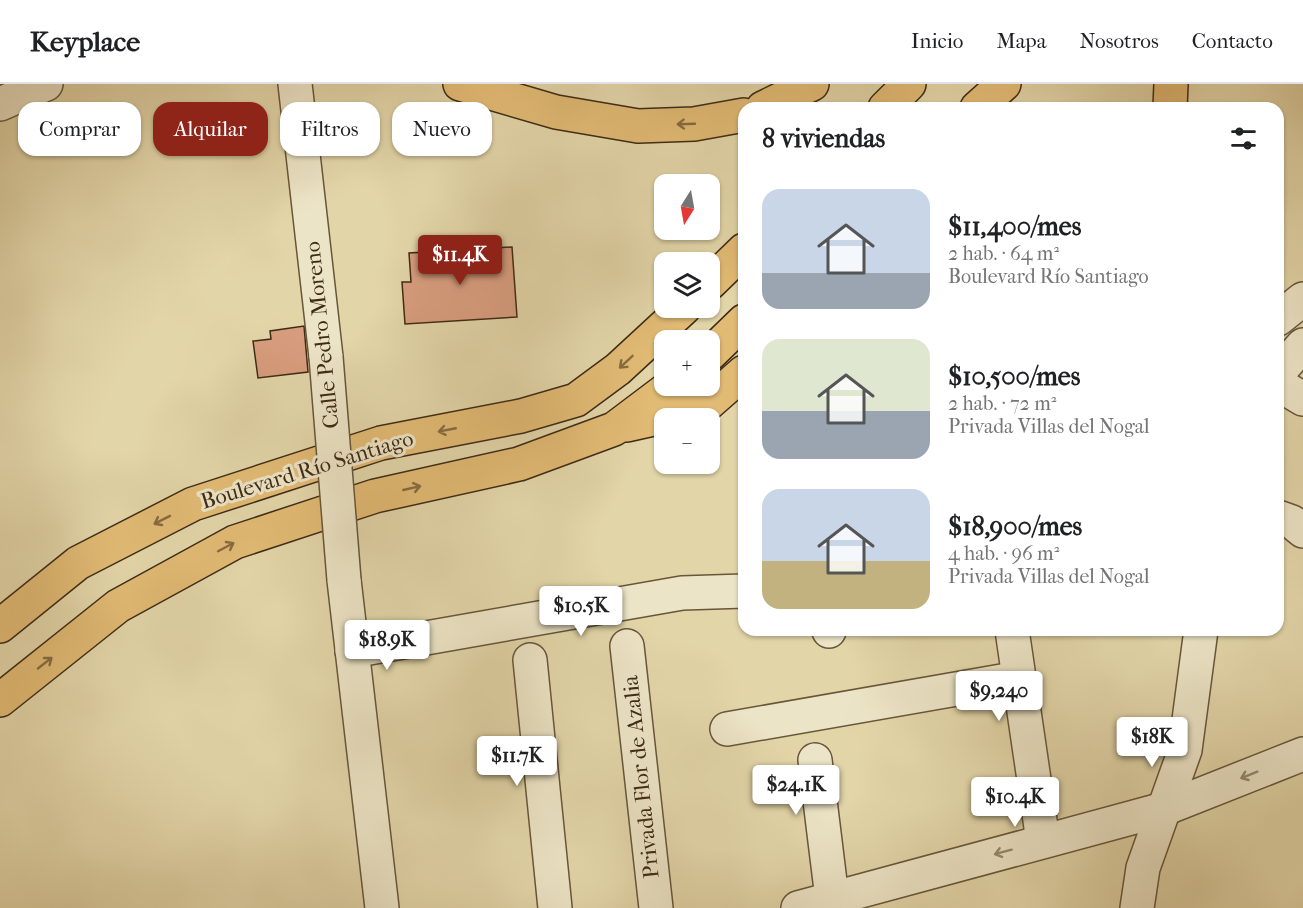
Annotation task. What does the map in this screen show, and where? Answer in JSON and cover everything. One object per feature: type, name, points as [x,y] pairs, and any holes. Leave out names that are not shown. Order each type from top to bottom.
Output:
[{"type":"main road","points":[[460,84],[556,112],[638,126],[694,124],[738,116]]},
{"type":"main road","points":[[775,102],[812,84]]},
{"type":"main road","points":[[891,102],[909,84]]},
{"type":"main road","points":[[984,102],[1004,84]]},
{"type":"main road","points":[[1170,102],[1171,84]]},
{"type":"main road","points":[[720,274],[738,256]]},
{"type":"main road","name":"Boulevard Río Santiago","points":[[0,626],[78,563],[193,504],[381,443],[521,416],[576,400],[618,369],[673,318]]},
{"type":"main road","points":[[720,344],[738,327]]},
{"type":"main road","points":[[614,429],[703,408],[738,377]]},
{"type":"main road","name":"Boulevard Río Santiago","points":[[0,700],[118,606],[235,542],[375,496],[519,464],[614,429],[659,396]]},
{"type":"street","points":[[0,104],[46,84]]},
{"type":"street","name":"Calle Pedro Moreno","points":[[295,84],[326,357],[344,580],[382,908]]},
{"type":"street","points":[[1284,314],[1303,299]]},
{"type":"street","points":[[1284,367],[1303,345]]},
{"type":"street","points":[[1284,388],[1303,399]]},
{"type":"street","points":[[1284,519],[1292,522],[1303,531]]},
{"type":"street","points":[[352,651],[682,593],[738,591]]},
{"type":"street","points":[[1013,636],[1043,841]]},
{"type":"street","points":[[1137,908],[1143,868],[1185,750],[1200,636]]},
{"type":"street","name":"Privada Flor de Azalia","points":[[627,646],[656,908]]},
{"type":"street","points":[[530,660],[555,908]]},
{"type":"street","points":[[728,729],[1018,678]]},
{"type":"street","points":[[798,908],[1164,809],[1303,754]]},
{"type":"street","points":[[815,760],[832,898]]},
{"type":"building","points":[[512,247],[517,317],[405,324],[402,282],[411,282],[409,253]]},
{"type":"building","points":[[304,326],[308,372],[258,378],[253,341],[271,339],[270,331]]}]
